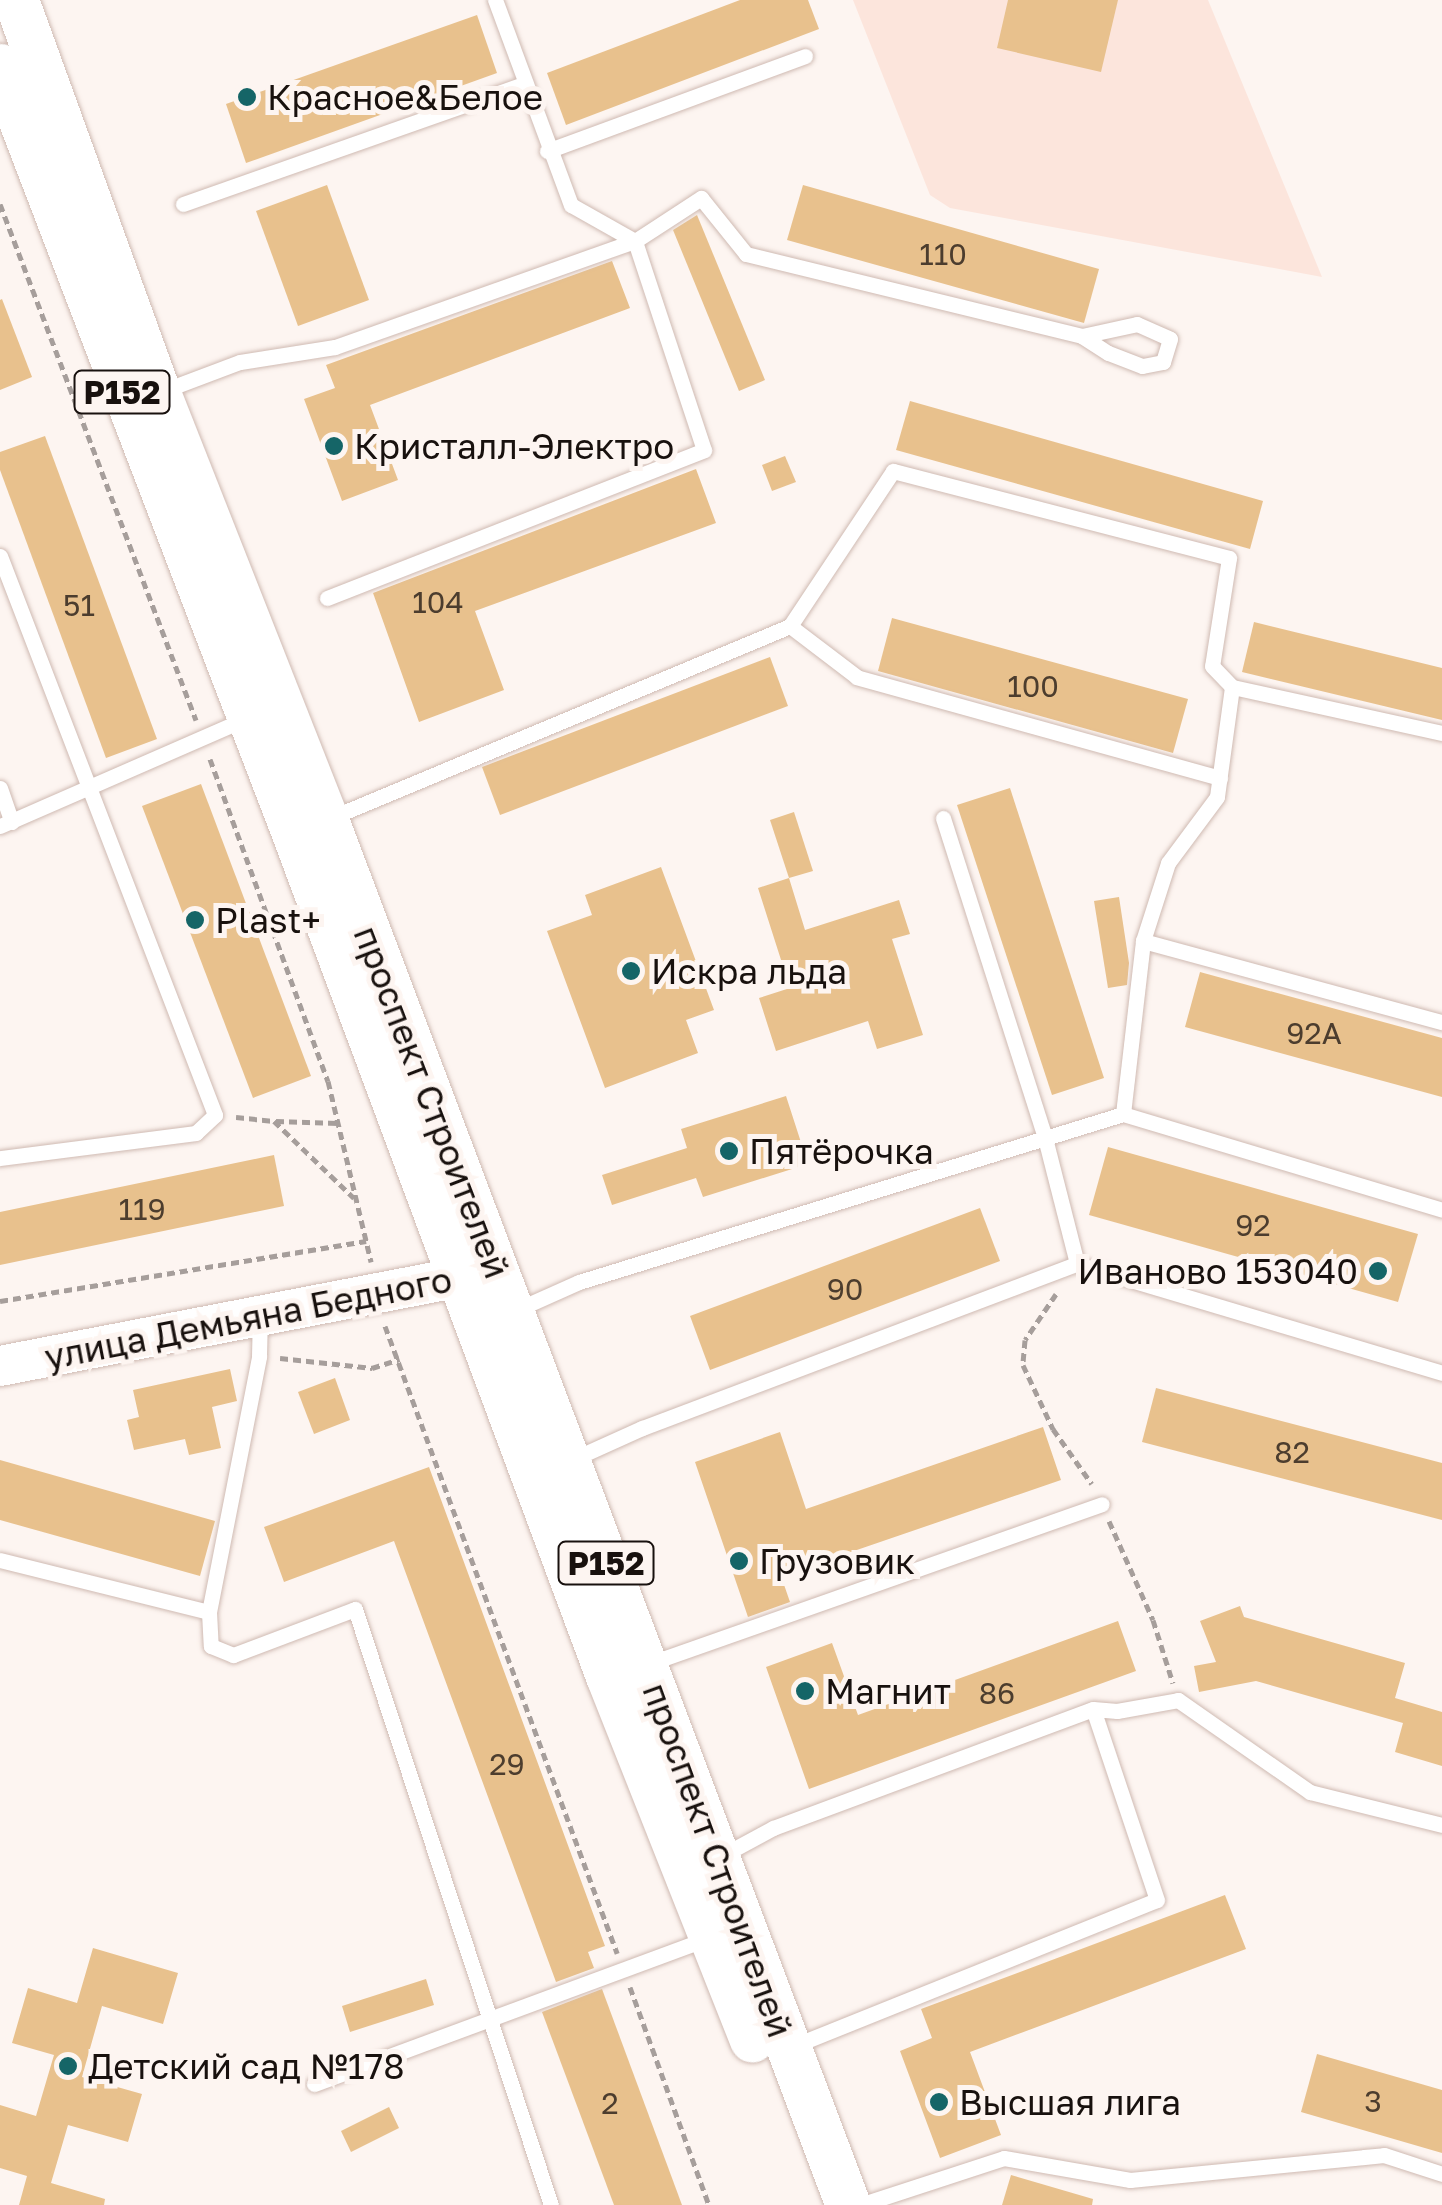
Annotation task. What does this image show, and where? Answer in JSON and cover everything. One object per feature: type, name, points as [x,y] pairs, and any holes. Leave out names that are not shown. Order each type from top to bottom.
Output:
[{"type":"main road","name":"проспект Строителей","points":[[12,8],[326,820],[477,1274],[512,1312],[645,1665],[700,1864]]},
{"type":"main road","name":"проспект Строителей","points":[[0,66],[248,718],[477,1274],[726,1932],[817,2205]]},
{"type":"main road","name":"проспект Строителей","points":[[726,1932],[788,2049],[848,2205]]},
{"type":"street","name":"улица Демьяна Бедного","points":[[0,1366],[477,1274]]},
{"type":"lane","points":[[327,598],[704,450],[635,241],[570,205],[547,151],[496,0]]},
{"type":"lane","points":[[547,151],[805,56]]},
{"type":"lane","points":[[182,204],[523,84]]},
{"type":"lane","points":[[158,393],[240,362],[335,347],[635,241],[701,198],[746,254],[1082,336],[1108,353],[1142,366],[1163,362],[1170,339],[1136,324],[1082,336]]},
{"type":"lane","points":[[326,820],[790,626],[893,471],[1229,558],[1212,666],[1232,687],[1442,733]]},
{"type":"lane","points":[[0,556],[214,1115],[196,1133],[0,1158]]},
{"type":"lane","points":[[790,626],[857,677],[1220,778]]},
{"type":"lane","points":[[1124,1114],[1144,941],[1168,863],[1218,798],[1232,687]]},
{"type":"lane","points":[[0,788],[6,824],[248,718]]},
{"type":"lane","points":[[943,818],[1046,1138],[1077,1264]]},
{"type":"lane","points":[[1144,941],[1442,1022]]},
{"type":"lane","points":[[512,1312],[580,1282],[1124,1114],[1442,1210]]},
{"type":"lane","points":[[568,1461],[678,1414],[1077,1264],[1442,1373]]},
{"type":"lane","points":[[260,1315],[258,1356],[209,1612],[212,1646],[233,1655],[355,1609],[551,2205]]},
{"type":"lane","points":[[645,1665],[1102,1504]]},
{"type":"lane","points":[[0,1560],[209,1612]]},
{"type":"lane","points":[[700,1864],[773,1828],[1093,1710],[1117,1711],[1178,1700],[1310,1792],[1442,1824]]},
{"type":"lane","points":[[788,2049],[1157,1900],[1093,1710]]},
{"type":"lane","points":[[314,2084],[622,1966],[726,1932]]},
{"type":"lane","points":[[860,2205],[1004,2158],[1130,2180],[1384,2155],[1442,2174]]},
{"type":"path","points":[[0,204],[328,1081],[388,1338],[400,1359],[708,2205]]},
{"type":"path","points":[[214,1115],[338,1123]]},
{"type":"path","points":[[274,1121],[356,1200]]},
{"type":"path","points":[[0,1301],[366,1241]]},
{"type":"path","points":[[1077,1264],[1025,1340],[1023,1365],[1053,1429],[1102,1504],[1153,1620],[1178,1700]]},
{"type":"path","points":[[258,1356],[372,1368],[400,1359]]},
{"type":"shaded area","points":[[853,0],[1208,0],[1322,277],[950,208],[930,195]]},
{"type":"building","points":[[740,0],[808,0],[819,29],[566,125],[547,73]]},
{"type":"building","points":[[1008,0],[1118,0],[1101,72],[997,48]]},
{"type":"building","points":[[477,15],[497,73],[246,163],[226,104]]},
{"type":"building","points":[[327,185],[369,300],[298,326],[256,211]]},
{"type":"building","points":[[803,185],[1099,269],[1084,323],[787,240]]},
{"type":"building","points":[[697,215],[765,380],[739,391],[673,230]]},
{"type":"building","points":[[612,261],[630,308],[370,405],[398,480],[342,501],[304,399],[335,388],[326,365]]},
{"type":"building","points":[[0,300],[32,377],[0,390]]},
{"type":"building","points":[[910,401],[1263,501],[1250,549],[896,450]]},
{"type":"building","points":[[45,436],[157,739],[106,758],[0,470],[0,452]]},
{"type":"building","points":[[785,456],[796,482],[772,491],[762,465]]},
{"type":"building","points":[[696,469],[716,523],[475,611],[504,690],[419,722],[373,593]]},
{"type":"building","points":[[892,618],[1188,699],[1173,753],[878,671]]},
{"type":"building","points":[[1254,622],[1442,668],[1442,720],[1242,672]]},
{"type":"building","points":[[770,657],[788,706],[500,815],[482,767]]},
{"type":"building","points":[[201,784],[311,1076],[253,1098],[142,806]]},
{"type":"building","points":[[1010,788],[1104,1078],[1052,1095],[957,805]]},
{"type":"building","points":[[794,812],[813,871],[789,878],[770,820]]},
{"type":"building","name":"Искра льда","points":[[661,867],[714,1010],[686,1020],[698,1053],[605,1088],[547,931],[592,915],[585,895]]},
{"type":"building","points":[[789,878],[805,930],[899,900],[910,934],[892,939],[923,1035],[877,1049],[868,1021],[776,1051],[759,998],[790,988],[758,888]]},
{"type":"building","points":[[1119,897],[1129,963],[1127,985],[1108,988],[1094,901]]},
{"type":"building","points":[[1200,972],[1442,1038],[1442,1097],[1185,1027]]},
{"type":"building","points":[[786,1096],[808,1164],[703,1197],[696,1178],[612,1205],[602,1175],[687,1148],[681,1129]]},
{"type":"building","points":[[1108,1147],[1418,1234],[1398,1302],[1089,1215]]},
{"type":"building","points":[[274,1155],[284,1206],[0,1265],[0,1212]]},
{"type":"building","points":[[980,1208],[1000,1261],[710,1370],[690,1316]]},
{"type":"building","points":[[230,1369],[237,1401],[212,1407],[221,1448],[189,1455],[185,1439],[134,1450],[127,1420],[139,1417],[133,1390]]},
{"type":"building","points":[[335,1378],[350,1420],[314,1434],[298,1392]]},
{"type":"building","points":[[1156,1388],[1442,1463],[1442,1520],[1142,1442]]},
{"type":"building","points":[[1043,1427],[1061,1480],[781,1576],[790,1602],[748,1617],[695,1462],[780,1432],[806,1509]]},
{"type":"building","points":[[0,1460],[215,1521],[200,1576],[0,1520]]},
{"type":"building","points":[[429,1467],[605,1946],[588,1952],[594,1968],[556,1982],[394,1541],[284,1582],[264,1527]]},
{"type":"building","points":[[1240,1606],[1244,1617],[1405,1663],[1395,1698],[1442,1712],[1442,1766],[1395,1752],[1403,1723],[1256,1681],[1199,1692],[1194,1666],[1216,1662],[1200,1621]]},
{"type":"building","points":[[1118,1621],[1136,1671],[809,1789],[766,1667],[832,1643],[858,1715]]},
{"type":"building","points":[[1225,1895],[1246,1949],[970,2052],[1001,2135],[940,2158],[900,2051],[932,2038],[921,2009]]},
{"type":"building","name":"Детский сад №178","points":[[93,1948],[178,1973],[163,2024],[102,2006],[82,2077],[142,2094],[128,2142],[68,2125],[51,2183],[105,2199],[104,2205],[19,2205],[27,2176],[0,2168],[0,2105],[36,2116],[54,2055],[12,2043],[28,1988],[77,2003]]},
{"type":"building","points":[[426,1979],[434,2005],[350,2032],[342,2006]]},
{"type":"building","points":[[602,1989],[682,2205],[614,2205],[542,2012]]},
{"type":"building","points":[[1317,2054],[1442,2090],[1442,2153],[1301,2112]]},
{"type":"building","points":[[389,2107],[399,2128],[351,2152],[341,2131]]},
{"type":"building","points":[[1011,2175],[1093,2199],[1092,2205],[1002,2205]]},
{"type":"place","name":"Красное&Белое","points":[[247,97]]},
{"type":"place","name":"Кристалл-Электро","points":[[334,446]]},
{"type":"place","name":"Plast+","points":[[195,920]]},
{"type":"place","name":"Искра льда","points":[[631,971]]},
{"type":"place","name":"Пятёрочка","points":[[729,1151]]},
{"type":"place","name":"Иваново 153040","points":[[1378,1271]]},
{"type":"place","name":"Грузовик","points":[[739,1561]]},
{"type":"place","name":"Магнит","points":[[805,1691]]},
{"type":"place","name":"Детский сад №178","points":[[68,2066]]},
{"type":"place","name":"Высшая лига","points":[[939,2102]]}]
